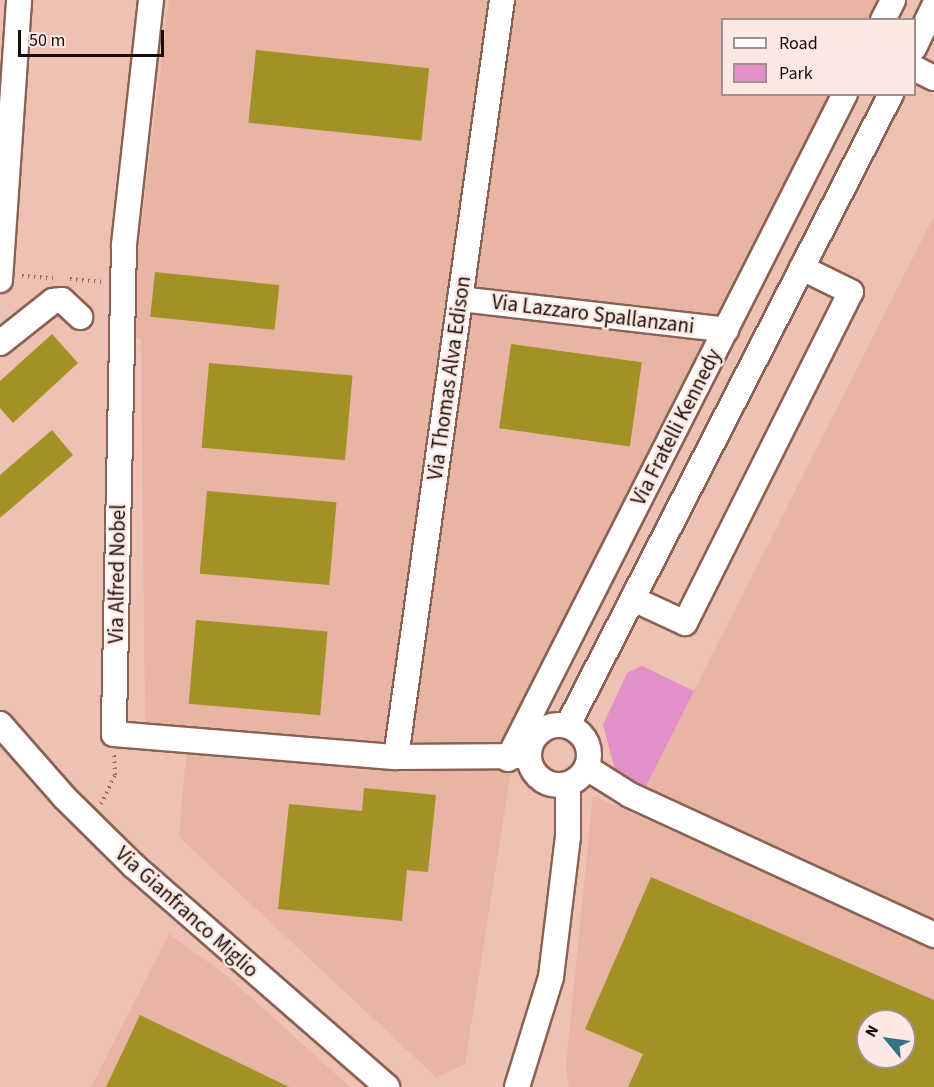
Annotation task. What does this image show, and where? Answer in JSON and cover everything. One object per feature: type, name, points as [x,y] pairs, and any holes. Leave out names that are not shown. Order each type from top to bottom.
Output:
[{"type":"street","points":[[0,280],[19,0]]},
{"type":"street","name":"Via Alfred Nobel","points":[[114,734],[124,245],[151,0]]},
{"type":"street","name":"Via Thomas Alva Edison","points":[[396,757],[502,0]]},
{"type":"street","points":[[884,18],[893,0]]},
{"type":"street","points":[[916,46],[934,6]]},
{"type":"street","points":[[916,69],[934,78]]},
{"type":"street","name":"Via Fratelli Kennedy","points":[[518,757],[726,330],[844,96]]},
{"type":"street","name":"Via Fratelli Kennedy","points":[[568,725],[890,96]]},
{"type":"street","points":[[633,598],[685,623],[851,292],[802,268]]},
{"type":"street","name":"Via Lazzaro Spallanzani","points":[[460,299],[726,330]]},
{"type":"street","points":[[0,343],[53,301],[62,300],[80,317]]},
{"type":"street","name":"Via Gianfranco Miglio","points":[[0,724],[91,824],[134,866],[387,1087]]},
{"type":"street","points":[[114,734],[396,757],[518,757],[539,778],[548,783],[568,784],[587,768],[588,742],[568,725],[548,726],[539,732],[518,757]]},
{"type":"street","points":[[587,768],[630,795],[934,935]]},
{"type":"street","points":[[517,1087],[551,977],[568,837],[568,784]]},
{"type":"path","points":[[91,824],[115,775],[114,734]]},
{"type":"shaded area","points":[[169,0],[886,0],[877,18],[721,18],[721,96],[837,96],[518,726],[465,1064],[436,1077],[179,837],[186,755],[145,720],[141,339],[128,335]]},
{"type":"shaded area","points":[[934,216],[934,919],[646,786]]},
{"type":"shaded area","points":[[593,796],[934,947],[934,1087],[569,1087],[566,1067]]},
{"type":"shaded area","points":[[169,934],[226,975],[350,1087],[91,1087]]},
{"type":"green space","points":[[642,666],[694,691],[646,786],[616,773],[603,725],[627,673]]},
{"type":"building","points":[[256,50],[429,68],[421,141],[248,123]]},
{"type":"building","points":[[155,272],[279,285],[275,330],[150,317]]},
{"type":"building","points":[[52,334],[78,363],[13,423],[0,408],[0,381]]},
{"type":"building","points":[[511,344],[642,362],[630,447],[499,428]]},
{"type":"building","points":[[209,363],[352,376],[345,460],[202,448]]},
{"type":"building","points":[[52,430],[73,455],[0,518],[0,475]]},
{"type":"building","points":[[207,491],[337,502],[329,585],[200,574]]},
{"type":"building","points":[[196,620],[327,632],[320,715],[189,704]]},
{"type":"building","points":[[364,788],[436,795],[428,872],[407,870],[402,921],[278,909],[289,804],[362,811]]},
{"type":"building","points":[[651,877],[934,1000],[934,1087],[628,1087],[643,1054],[585,1029]]},
{"type":"building","points":[[140,1015],[289,1087],[106,1087]]}]
